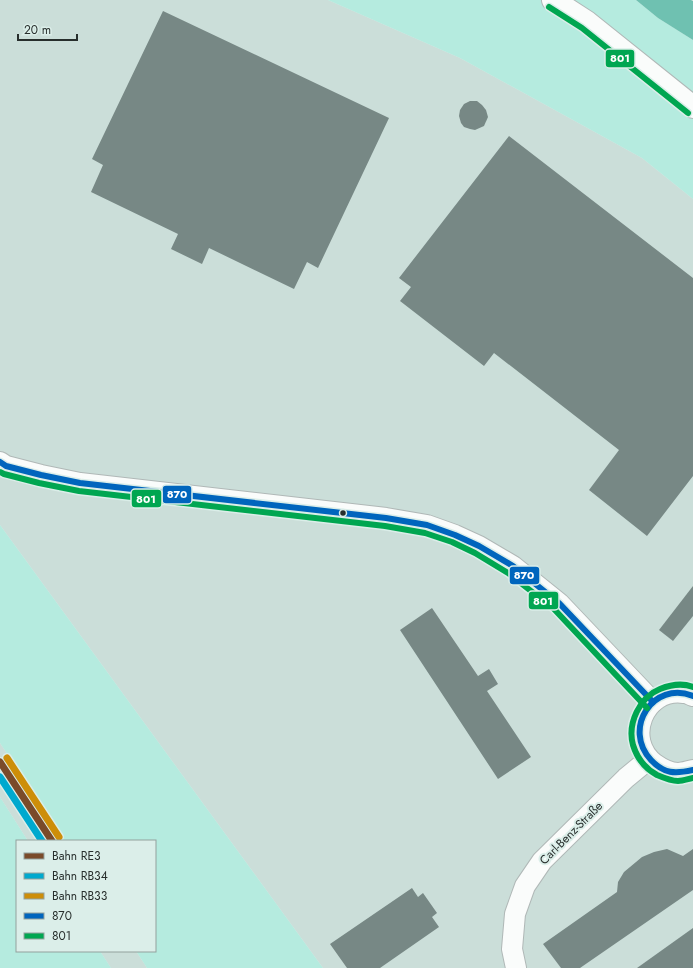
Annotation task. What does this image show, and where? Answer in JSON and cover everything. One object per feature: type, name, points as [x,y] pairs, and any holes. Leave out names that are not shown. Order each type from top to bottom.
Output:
[{"type":"main road","points":[[553,0],[587,22],[647,69],[693,108]]},
{"type":"street","points":[[0,462],[6,466],[80,483],[386,518],[427,525],[455,535],[479,546],[513,566],[559,603],[653,702]]},
{"type":"street","points":[[690,690],[668,694],[653,702],[643,715],[639,730],[641,745],[649,759],[662,769],[678,773],[693,770]]},
{"type":"street","name":"Carl-Benz-Straße","points":[[516,968],[512,949],[515,914],[525,886],[542,861],[626,778],[649,759]]},
{"type":"shaded area","points":[[0,0],[328,0],[460,58],[642,158],[693,199],[693,968],[323,968],[0,525]]},
{"type":"shaded area","points":[[328,0],[636,0],[658,18],[693,40],[693,199],[642,158],[460,58]]},
{"type":"shaded area","points":[[636,0],[693,1],[693,40],[658,18]]},
{"type":"shaded area","points":[[0,525],[323,968],[147,968],[137,952],[156,952],[156,840],[63,840],[0,743]]},
{"type":"shaded area","points":[[0,743],[63,840],[27,840],[0,797]]},
{"type":"shaded area","points":[[0,797],[27,840],[16,840],[16,952],[101,952],[111,968],[0,968]]},
{"type":"shaded area","points":[[101,952],[137,952],[147,968],[111,968]]},
{"type":"building","points":[[163,11],[389,118],[318,268],[307,262],[294,289],[209,248],[202,264],[171,249],[178,234],[91,192],[103,165],[92,159]]},
{"type":"building","points":[[470,101],[477,101],[482,105],[486,110],[488,117],[484,126],[475,130],[464,127],[459,116],[460,110],[464,104]]},
{"type":"building","points":[[509,136],[693,278],[693,476],[647,536],[589,490],[619,450],[494,353],[484,366],[400,301],[411,287],[399,278]]},
{"type":"building","points":[[693,586],[693,616],[673,641],[659,630]]},
{"type":"building","points":[[432,608],[478,676],[489,669],[498,684],[487,691],[531,757],[498,779],[400,630]]},
{"type":"building","points":[[667,849],[683,856],[693,849],[693,890],[580,968],[561,968],[543,944],[617,892],[618,882],[624,872],[642,857]]},
{"type":"building","points":[[412,888],[418,897],[423,893],[437,913],[432,917],[439,927],[380,968],[347,968],[330,944]]},
{"type":"building","points":[[693,928],[693,968],[637,968]]},
{"type":"rail line","name":"RB33","points":[[7,758],[59,837]]},
{"type":"rail line","name":"RE3","points":[[0,762],[51,840]]},
{"type":"rail line","name":"RB34","points":[[0,777],[41,840]]},
{"type":"transit line","name":"801","points":[[549,7],[582,28],[688,113]]},
{"type":"transit line","name":"870","points":[[0,462],[6,466],[80,483],[386,518],[427,525],[455,535],[479,546],[513,566],[559,603],[653,702]]},
{"type":"transit line","name":"801","points":[[0,472],[39,483],[79,491],[385,526],[425,533],[452,542],[475,553],[508,573],[554,609],[647,708]]},
{"type":"transit line","name":"801","points":[[693,687],[685,685],[668,686],[653,693],[641,704],[632,728],[633,745],[642,763],[649,770],[657,775],[675,781],[693,778]]},
{"type":"transit line","name":"870","points":[[693,696],[679,693],[665,695],[654,701],[646,710],[641,722],[640,735],[643,748],[656,765],[670,772],[693,770]]}]
